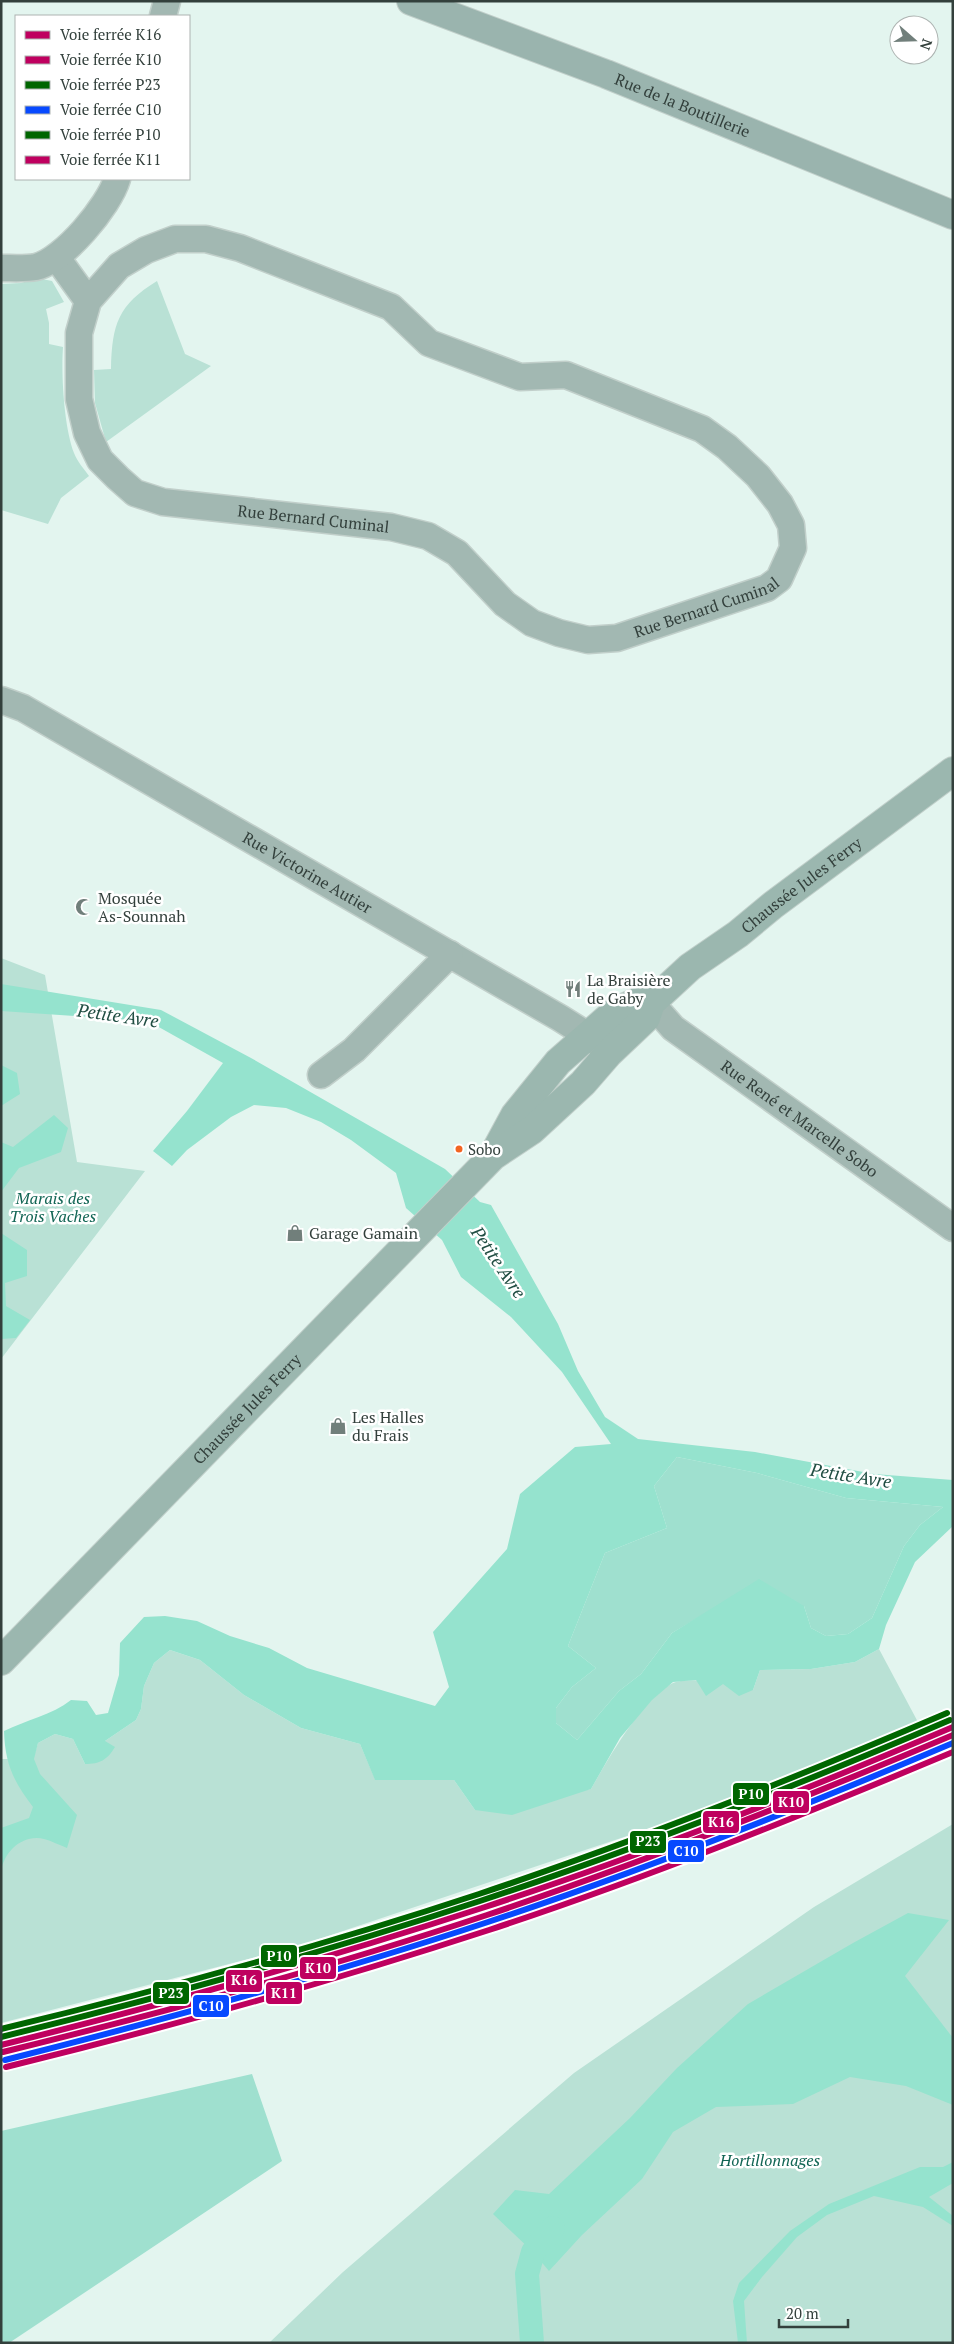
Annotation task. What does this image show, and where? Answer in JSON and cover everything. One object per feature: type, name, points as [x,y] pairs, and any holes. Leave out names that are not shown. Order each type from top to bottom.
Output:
[{"type":"main road","name":"Chaussée Jules Ferry","points":[[1,1661],[493,1156],[532,1130],[583,1083],[609,1053],[646,1018],[651,1002],[690,967],[738,934],[773,905],[953,771]]},
{"type":"main road","name":"Chaussée Jules Ferry","points":[[493,1156],[515,1115],[558,1062],[616,1011],[639,1001],[651,1002]]},
{"type":"street","points":[[163,15],[167,1]]},
{"type":"street","name":"Rue de la Boutillerie","points":[[412,1],[606,74],[953,215]]},
{"type":"street","points":[[1,268],[36,267],[56,258],[89,224],[114,188],[117,180]]},
{"type":"street","name":"Rue Bernard Cuminal","points":[[175,239],[206,239],[240,248],[391,307],[429,343],[520,377],[566,375],[702,429],[727,447],[758,476],[780,504],[791,525],[793,548],[778,579],[767,588],[617,638],[588,640],[559,633],[532,623],[505,604],[457,553],[428,536],[391,527],[163,502],[135,493],[100,460],[87,434],[79,399],[79,333],[88,301],[119,266],[146,250],[175,239]]},
{"type":"street","points":[[56,258],[88,301]]},
{"type":"street","name":"Rue Victorine Autier","points":[[1,700],[23,708],[450,954],[587,1035],[609,1053]]},
{"type":"street","points":[[322,1075],[354,1050],[450,954]]},
{"type":"street","name":"Rue René et Marcelle Sobo","points":[[651,1002],[673,1028],[953,1228]]},
{"type":"green space","points":[[37,278],[52,281],[64,302],[46,309],[49,323],[49,344],[63,347],[62,372],[68,429],[75,456],[89,476],[61,498],[48,524],[1,510],[1,284],[21,283]]},
{"type":"green space","points":[[157,281],[185,354],[211,366],[106,442],[95,403],[94,370],[111,369],[113,340],[120,317],[134,299]]},
{"type":"green space","name":"Marais des Trois Vaches","points":[[1,958],[45,975],[77,1162],[145,1171],[1,1359]]},
{"type":"green space","points":[[879,1649],[919,1724],[732,1801],[295,1947],[1,2023],[1,1759],[33,1759],[38,1743],[55,1734],[73,1739],[85,1764],[105,1741],[136,1720],[141,1709],[144,1686],[154,1663],[170,1650],[200,1660],[244,1695],[301,1728],[360,1744],[375,1779],[454,1780],[475,1810],[591,1789],[638,1715],[662,1690],[673,1683],[690,1680],[753,1690],[760,1670],[811,1669],[855,1662]]},
{"type":"green space","name":"Hortillonnages","points":[[953,1824],[953,2343],[269,2343],[343,2272],[574,2073],[814,1907]]},
{"type":"shaded area","points":[[677,1457],[757,1473],[846,1498],[943,1507],[920,1525],[904,1546],[872,1618],[848,1634],[826,1636],[811,1628],[804,1606],[711,1610],[672,1633],[641,1674],[619,1691],[577,1740],[556,1723],[556,1708],[572,1687],[596,1668],[568,1646],[605,1553],[667,1528],[654,1486]]},
{"type":"shaded area","points":[[252,2074],[282,2161],[9,2343],[1,2343],[1,2131]]},
{"type":"water","name":"Petite Avre","points":[[1,984],[161,1010],[251,1058],[445,1169],[480,1202],[491,1205],[558,1324],[578,1371],[605,1417],[638,1439],[755,1452],[874,1474],[953,1480],[953,1526],[915,1562],[886,1625],[879,1649],[855,1662],[811,1669],[760,1670],[753,1690],[739,1696],[723,1684],[706,1696],[696,1680],[673,1682],[652,1700],[620,1738],[591,1789],[512,1815],[475,1810],[454,1780],[375,1780],[360,1744],[301,1728],[244,1695],[200,1660],[170,1650],[154,1663],[144,1686],[141,1709],[136,1720],[105,1741],[115,1747],[106,1758],[99,1762],[85,1764],[73,1739],[55,1734],[38,1743],[34,1759],[40,1774],[77,1815],[67,1848],[44,1839],[29,1839],[10,1851],[1,1872],[1,1828],[29,1818],[33,1807],[20,1789],[11,1771],[6,1753],[4,1731],[47,1714],[71,1700],[87,1701],[96,1715],[108,1713],[119,1675],[120,1643],[144,1617],[165,1616],[197,1621],[230,1636],[269,1648],[307,1668],[435,1706],[449,1687],[433,1632],[507,1549],[520,1494],[575,1447],[611,1444],[562,1372],[511,1317],[461,1277],[442,1240],[406,1208],[396,1173],[351,1140],[321,1122],[286,1108],[254,1105],[231,1117],[187,1150],[172,1166],[153,1151],[187,1111],[223,1063],[148,1021],[1,1011]],"holes":[[[677,1457],[757,1473],[846,1498],[943,1507],[920,1525],[904,1546],[872,1618],[848,1634],[826,1636],[811,1628],[804,1606],[759,1579],[672,1633],[641,1674],[619,1691],[577,1740],[556,1723],[556,1708],[572,1687],[596,1668],[568,1646],[605,1553],[667,1528],[654,1486]]]},
{"type":"water","points":[[1,1065],[17,1073],[20,1094],[1,1106]]},
{"type":"water","points":[[54,1115],[68,1128],[61,1152],[19,1168],[1,1192],[1,1142],[13,1147]]},
{"type":"water","points":[[1,1233],[27,1250],[27,1276],[5,1283],[6,1306],[30,1320],[16,1338],[1,1339]]},
{"type":"water","points":[[908,1913],[949,1920],[905,1976],[953,2038],[953,2105],[906,2086],[850,2077],[793,2104],[716,2107],[673,2132],[642,2179],[582,2235],[549,2271],[533,2252],[493,2214],[515,2190],[549,2194],[630,2118],[677,2068],[748,2004]]},
{"type":"water","points":[[953,2162],[953,2183],[929,2197],[953,2216],[953,2226],[923,2207],[874,2196],[827,2215],[797,2237],[744,2301],[747,2343],[738,2343],[733,2301],[739,2283],[790,2231],[829,2204],[920,2167],[943,2167]]},
{"type":"waterway","points":[[532,2343],[527,2274],[533,2252],[553,2228]]},
{"type":"rail line","name":"P10","points":[[1,2029],[122,1999],[242,1966],[361,1932],[479,1894],[598,1853],[715,1808],[947,1713]]},
{"type":"rail line","name":"P23","points":[[1,2037],[242,1974],[362,1939],[540,1881],[717,1815],[834,1769],[950,1720]]},
{"type":"rail line","name":"K16","points":[[1,2045],[243,1981],[363,1946],[542,1888],[719,1823],[953,1727]]},
{"type":"rail line","name":"K10","points":[[3,2052],[246,1988],[367,1953],[487,1915],[605,1874],[722,1830],[953,1735]]},
{"type":"rail line","name":"C10","points":[[5,2060],[248,1996],[488,1922],[606,1881],[722,1837],[953,1743]]},
{"type":"rail line","name":"K11","points":[[6,2067],[249,2003],[489,1930],[723,1846],[953,1752]]},
{"type":"place","name":"Mosquée As-Sounnah","points":[[84,907]]},
{"type":"place","name":"La Braisière de Gaby","points":[[573,989]]},
{"type":"place","name":"Sobo","points":[[459,1149]]},
{"type":"place","name":"Garage Gamain","points":[[295,1233]]},
{"type":"place","name":"Les Halles du Frais","points":[[338,1426]]}]
